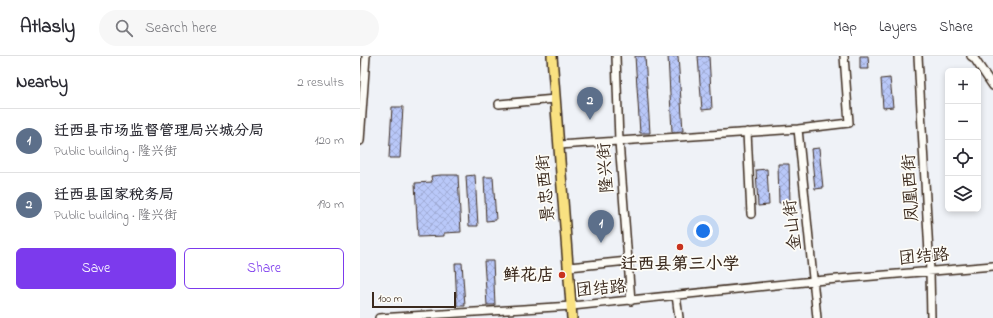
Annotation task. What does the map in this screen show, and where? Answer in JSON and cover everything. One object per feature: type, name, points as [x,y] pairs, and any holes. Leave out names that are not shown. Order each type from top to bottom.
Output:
[{"type":"main road","name":"景忠西街","points":[[552,56],[572,318]]},
{"type":"street","points":[[360,141],[366,56]]},
{"type":"street","name":"隆兴街","points":[[616,56],[619,141],[631,301]]},
{"type":"street","points":[[559,145],[747,132],[849,123],[844,56]]},
{"type":"street","name":"凤凰西街","points":[[918,56],[930,271],[931,318]]},
{"type":"street","points":[[971,56],[974,58],[993,86]]},
{"type":"street","points":[[499,104],[555,99]]},
{"type":"street","name":"金山街","points":[[798,128],[817,318]]},
{"type":"street","points":[[747,132],[751,214]]},
{"type":"street","points":[[568,267],[628,261]]},
{"type":"street","name":"团结路","points":[[379,318],[572,306],[814,281],[993,266]]},
{"type":"street","points":[[676,295],[679,318]]},
{"type":"building","points":[[635,56],[645,56],[650,133],[640,133]]},
{"type":"building","points":[[668,56],[678,56],[683,131],[672,132]]},
{"type":"building","points":[[698,56],[709,56],[712,109],[702,110]]},
{"type":"building","points":[[860,56],[868,56],[869,69],[860,69]]},
{"type":"building","points":[[890,78],[893,107],[883,108],[881,79]]},
{"type":"building","points":[[392,107],[403,107],[400,158],[389,158]]},
{"type":"building","points":[[819,148],[823,188],[815,189],[811,149]]},
{"type":"building","points":[[778,164],[789,164],[790,202],[779,203]]},
{"type":"building","points":[[767,169],[769,205],[758,206],[756,170]]},
{"type":"building","points":[[458,175],[461,232],[444,233],[444,236],[418,237],[415,183],[432,182],[431,176]]},
{"type":"building","points":[[475,175],[478,226],[469,226],[466,176]]},
{"type":"building","points":[[484,177],[493,177],[496,220],[486,221]]},
{"type":"building","points":[[484,261],[493,261],[495,305],[487,305]]},
{"type":"building","points":[[455,263],[462,263],[465,306],[457,306]]},
{"type":"place","name":"迁西县国家税务局","points":[[590,120]]},
{"type":"place","name":"迁西县市场监督管理局兴城分局","points":[[601,243]]},
{"type":"place","name":"迁西县第三小学","points":[[680,247]]},
{"type":"place","name":"鲜花店","points":[[562,275]]}]
